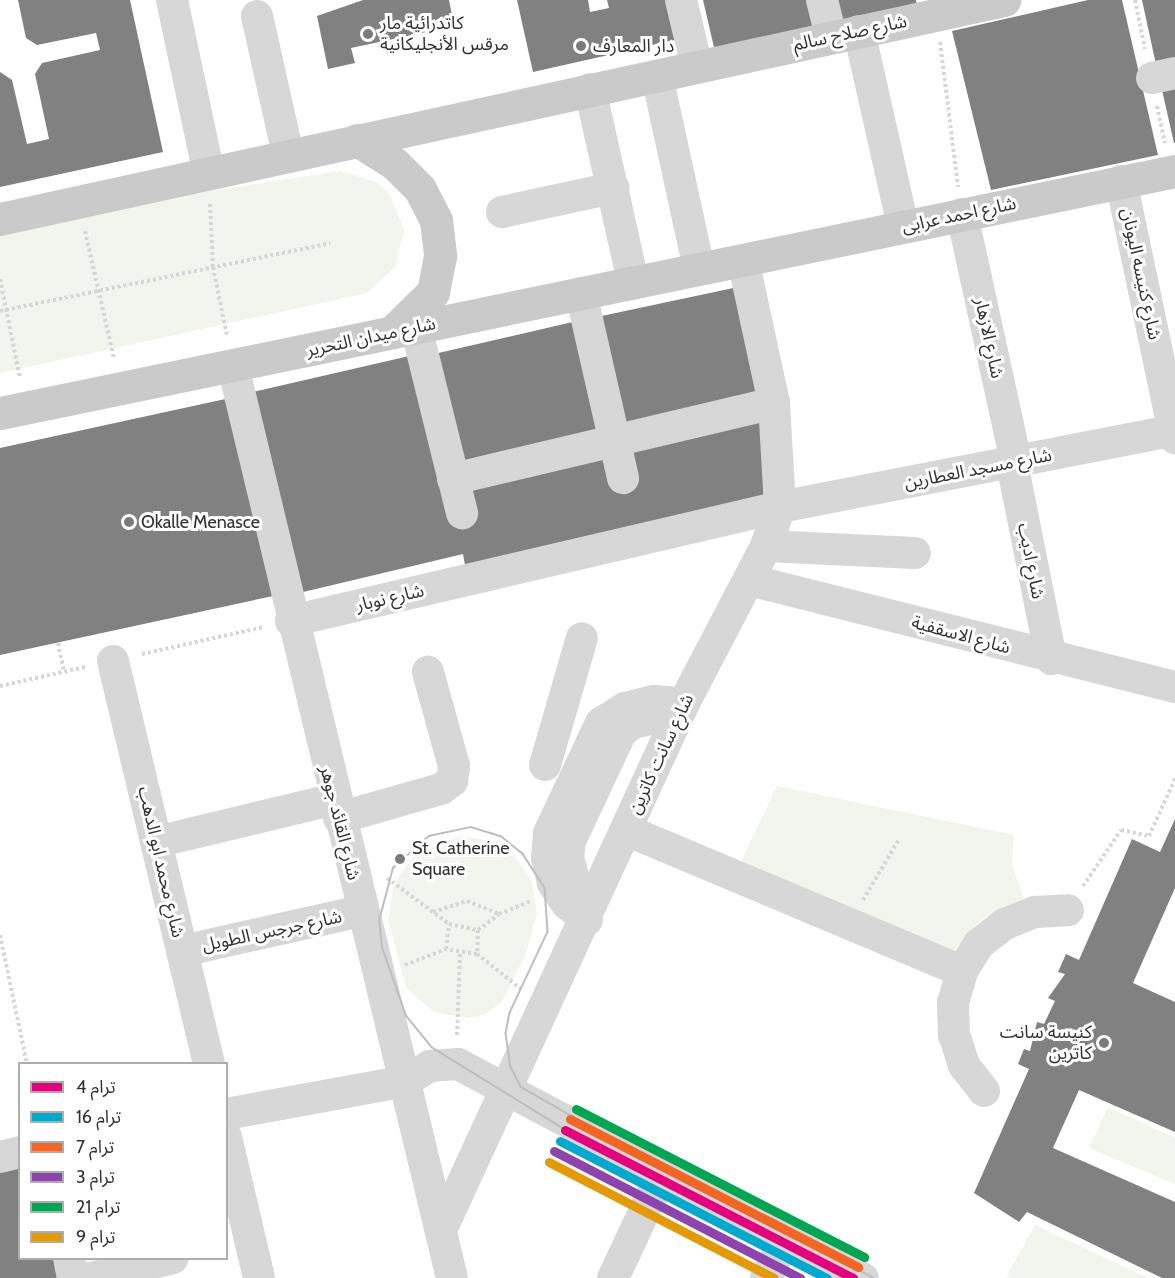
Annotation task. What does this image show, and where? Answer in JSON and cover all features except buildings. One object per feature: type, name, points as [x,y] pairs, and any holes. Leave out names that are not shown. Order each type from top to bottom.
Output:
[{"type":"main road","name":"شارع صلاح سالم","points":[[697,67],[845,34],[935,7],[1004,0]]},
{"type":"main road","points":[[0,219],[697,67]]},
{"type":"main road","points":[[357,140],[395,164],[420,189],[436,221],[440,256],[433,292],[405,329]]},
{"type":"main road","name":"شارع احمد عرابى","points":[[743,260],[1175,171]]},
{"type":"main road","name":"شارع ميدان التحرير","points":[[13,411],[743,260]]},
{"type":"street","points":[[172,0],[209,174]]},
{"type":"street","points":[[681,0],[697,67]]},
{"type":"street","points":[[822,0],[845,34],[903,226]]},
{"type":"street","points":[[257,16],[288,155]]},
{"type":"street","points":[[657,76],[699,269]]},
{"type":"street","points":[[590,90],[633,282]]},
{"type":"street","name":"شارع كنيسه اليونان","points":[[1121,181],[1174,433]]},
{"type":"street","points":[[502,212],[613,188]]},
{"type":"street","name":"شارع الازهار","points":[[962,214],[1014,463]]},
{"type":"street","name":"شارع سانت كاترين","points":[[441,1230],[591,911],[679,712],[766,546],[780,507],[774,403],[743,260]]},
{"type":"street","points":[[581,293],[623,478]]},
{"type":"street","points":[[405,329],[462,513]]},
{"type":"street","name":"شارع القائد جوهر","points":[[233,366],[291,621],[362,911],[382,977],[452,1278]]},
{"type":"street","points":[[453,479],[774,403]]},
{"type":"street","name":"شارع مسجد العطارين","points":[[780,507],[1174,433]]},
{"type":"street","name":"شارع اديب","points":[[1014,463],[1051,659]]},
{"type":"street","name":"شارع نوبار","points":[[291,621],[780,507]]},
{"type":"street","points":[[766,546],[915,553]]},
{"type":"street","name":"شارع الاسقفية","points":[[749,580],[1051,659],[1175,687]]},
{"type":"street","points":[[574,778],[539,762],[582,638]]},
{"type":"street","name":"شارع محمد ابو الدهب","points":[[113,661],[209,1062]]},
{"type":"street","points":[[156,842],[441,789],[452,781],[454,766],[428,672]]},
{"type":"street","points":[[591,911],[558,890],[547,858],[549,833],[601,723],[625,708],[654,700],[679,712]]},
{"type":"street","points":[[591,911],[572,875],[570,841],[621,732],[646,718],[679,712]]},
{"type":"street","points":[[626,830],[962,971]]},
{"type":"street","points":[[984,1091],[964,1065],[954,1035],[953,1003],[962,971],[980,944],[1005,924],[1035,912],[1068,910]]},
{"type":"street","name":"شارع جرجس الطويل","points":[[182,951],[362,911]]},
{"type":"street","points":[[228,1114],[406,1081],[430,1066],[458,1064],[662,1174],[863,1278]]},
{"type":"street","points":[[0,1157],[18,1152]]},
{"type":"street","points":[[228,1153],[239,1243],[259,1278]]},
{"type":"street","points":[[613,1278],[662,1174]]},
{"type":"street","points":[[766,1278],[786,1238]]},
{"type":"street","points":[[69,1260],[73,1278]]},
{"type":"street","points":[[91,1278],[166,1260]]},
{"type":"path","points":[[935,7],[962,214]]},
{"type":"path","points":[[209,174],[213,267],[233,366]]},
{"type":"path","points":[[78,201],[120,389]]},
{"type":"path","points":[[0,311],[330,243]]},
{"type":"path","points":[[0,279],[7,311],[13,411]]},
{"type":"path","points":[[0,686],[291,621]]},
{"type":"path","points":[[58,643],[64,672]]},
{"type":"path","points":[[1068,910],[1121,830],[1149,836],[1175,779]]},
{"type":"path","points":[[849,924],[898,841]]},
{"type":"path","points":[[380,872],[449,924],[478,930],[499,914],[558,890]]},
{"type":"path","points":[[432,912],[467,901],[499,914]]},
{"type":"path","points":[[446,949],[449,924]]},
{"type":"path","points":[[477,954],[478,930]]},
{"type":"path","points":[[0,935],[27,1062]]},
{"type":"path","points":[[382,977],[446,949],[477,954],[511,983],[548,1002]]},
{"type":"path","points":[[458,1064],[460,952]]},
{"type":"shaded area","points":[[340,171],[376,182],[390,195],[404,230],[395,267],[367,293],[0,373],[0,236],[211,191]]},
{"type":"shaded area","points":[[777,786],[1014,835],[1012,865],[1024,899],[983,918],[950,954],[741,861]]},
{"type":"shaded area","points":[[460,836],[491,841],[516,858],[532,882],[537,914],[525,956],[501,1003],[485,1014],[468,1018],[434,1012],[406,988],[388,919],[394,885],[415,853]]},
{"type":"shaded area","points":[[1108,1107],[1175,1138],[1175,1184],[1089,1148]]},
{"type":"shaded area","points":[[1035,1225],[1148,1278],[1006,1278]]},
{"type":"tram line","points":[[565,1130],[432,1048],[406,1016],[382,948],[379,921],[393,868],[429,836],[471,827],[501,836],[523,854],[545,888],[548,932],[510,1013],[506,1033],[511,1067],[521,1087],[664,1169],[874,1278]]},
{"type":"tram line","name":"21","points":[[576,1109],[864,1257]]},
{"type":"tram line","name":"7","points":[[570,1119],[858,1267]]},
{"type":"tram line","name":"4","points":[[565,1130],[853,1278]]},
{"type":"tram line","name":"16","points":[[560,1141],[827,1278]]},
{"type":"tram line","name":"3","points":[[554,1151],[800,1278]]},
{"type":"tram line","name":"9","points":[[549,1162],[774,1278]]},
{"type":"place","name":"كاتدرائية مار مرقس الأنجليكانية","points":[[368,34]]},
{"type":"place","name":"دار المعارف","points":[[581,46]]},
{"type":"place","name":"Okalle Menasce","points":[[129,522]]},
{"type":"place","name":"St. Catherine Square","points":[[400,859]]},
{"type":"place","name":"كنيسة سانت كاترين","points":[[1104,1043]]}]
